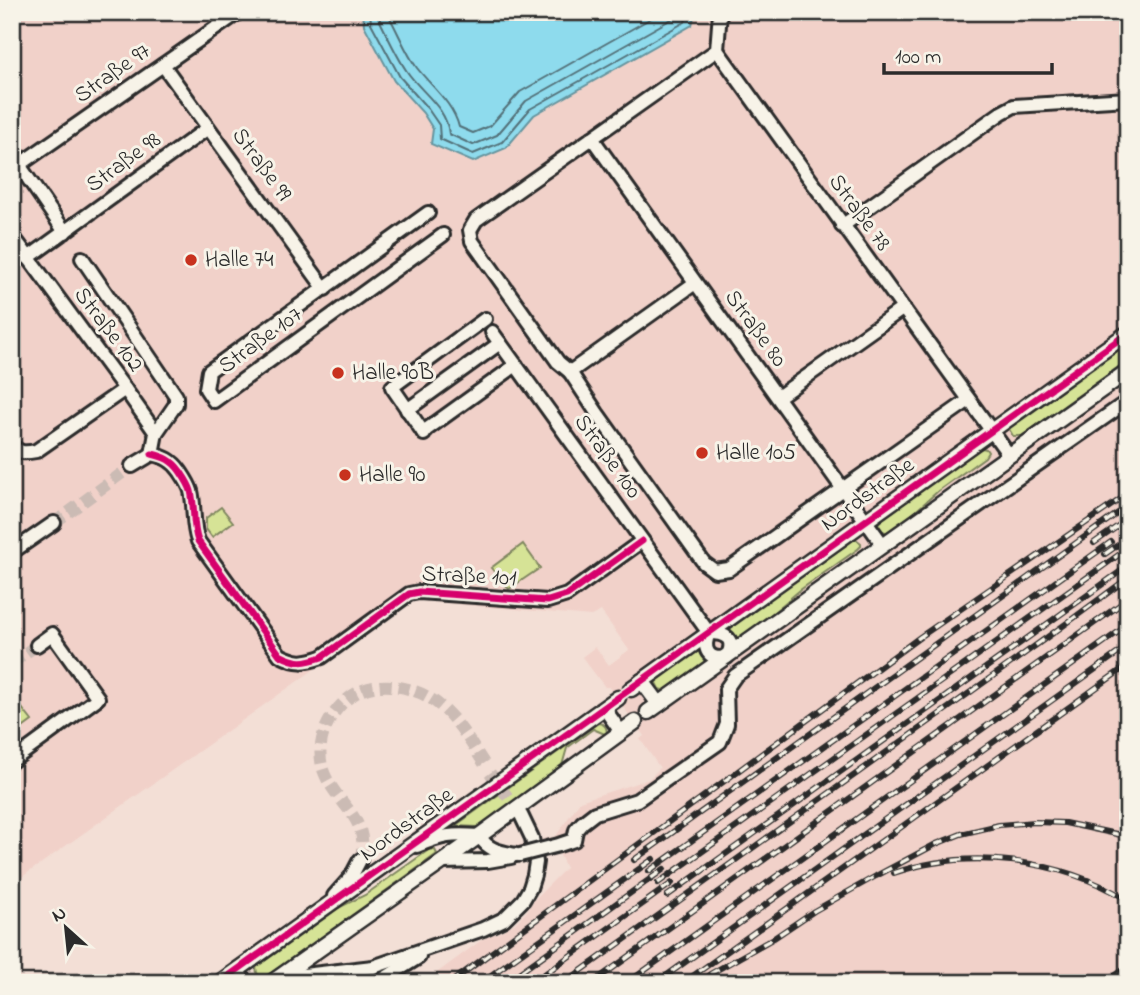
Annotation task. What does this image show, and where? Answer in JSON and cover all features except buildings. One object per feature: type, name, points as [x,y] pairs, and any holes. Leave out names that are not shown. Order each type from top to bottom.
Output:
[{"type":"street","name":"Straße 97","points":[[16,168],[239,12]]},
{"type":"street","points":[[720,12],[717,50],[477,220],[470,230],[472,241],[558,362],[570,372],[704,563],[715,570],[729,569],[969,400]]},
{"type":"street","name":"Straße 78","points":[[717,50],[1009,456]]},
{"type":"street","name":"Straße 99","points":[[163,65],[325,289]]},
{"type":"street","points":[[842,226],[1014,106],[1128,99]]},
{"type":"street","name":"Straße 98","points":[[28,258],[208,128]]},
{"type":"street","name":"Straße 80","points":[[592,138],[883,545]]},
{"type":"street","points":[[16,168],[65,232]]},
{"type":"street","name":"Straße 107","points":[[428,214],[209,370],[206,388],[214,401],[443,234]]},
{"type":"street","name":"Straße 102","points":[[12,235],[156,433],[176,404],[176,396],[82,258]]},
{"type":"street","points":[[570,372],[695,283]]},
{"type":"street","points":[[778,397],[902,309]]},
{"type":"street","points":[[485,319],[391,387],[424,433],[516,365]]},
{"type":"street","name":"Straße 100","points":[[492,332],[709,633],[706,648],[710,654],[716,658],[727,657]]},
{"type":"street","name":"Nordstraße","points":[[1128,333],[637,685],[653,708],[1128,371]]},
{"type":"street","points":[[407,410],[500,343]]},
{"type":"street","points":[[12,445],[16,450],[26,453],[36,451],[125,388]]},
{"type":"street","points":[[442,862],[488,862],[559,845],[574,840],[576,830],[582,822],[595,813],[637,800],[720,742],[727,724],[726,689],[735,676],[1128,401]]},
{"type":"street","points":[[132,466],[152,454],[156,433]]},
{"type":"street","name":"Straße 101","points":[[152,454],[166,457],[185,478],[190,488],[195,533],[205,551],[280,655],[292,661],[307,662],[322,657],[409,594],[419,592],[548,601],[567,595],[642,541]]},
{"type":"street","points":[[12,552],[54,523]]},
{"type":"street","points":[[12,761],[98,698],[45,639]]},
{"type":"street","name":"Nordstraße","points":[[219,983],[618,698]]},
{"type":"street","points":[[604,708],[621,732]]},
{"type":"street","points":[[274,980],[635,722]]},
{"type":"street","points":[[274,980],[373,967],[494,925],[523,900],[534,875],[536,862],[532,838],[521,815]]},
{"type":"street","points":[[479,836],[485,845],[495,851],[518,855]]},
{"type":"street","points":[[400,854],[438,837],[479,836]]},
{"type":"street","points":[[322,909],[351,877],[360,860]]},
{"type":"street","points":[[377,983],[441,943]]},
{"type":"street","points":[[237,970],[246,983]]},
{"type":"street","points":[[1115,983],[1128,974]]},
{"type":"shaded area","points":[[12,12],[1128,12],[1128,983],[423,983],[483,939],[514,924],[566,868],[559,853],[519,862],[516,846],[556,836],[580,801],[649,779],[660,768],[640,739],[644,736],[609,687],[605,687],[582,657],[595,647],[609,665],[629,650],[601,611],[591,616],[412,600],[12,884]]},
{"type":"green space","points":[[1128,341],[1128,360],[1022,436],[1013,436],[1009,429],[1011,424]]},
{"type":"green space","points":[[982,448],[988,452],[985,457],[938,491],[898,527],[888,533],[880,530],[878,524],[881,520]]},
{"type":"green space","points":[[221,507],[233,522],[212,537],[206,529],[206,518]]},
{"type":"green space","points":[[856,539],[861,543],[858,549],[800,590],[755,628],[740,638],[732,634],[732,624]]},
{"type":"green space","points":[[523,544],[540,568],[509,589],[491,568]]},
{"type":"green space","points":[[695,651],[702,651],[706,658],[704,664],[666,691],[659,689],[657,678]]},
{"type":"green space","points":[[22,708],[32,721],[13,735],[12,714]]},
{"type":"green space","points":[[598,723],[605,726],[607,735],[593,729],[567,748],[561,769],[478,827],[455,826]]},
{"type":"green space","points":[[430,849],[437,854],[266,977],[260,977],[257,973],[256,967],[260,962],[330,912],[365,895]]},
{"type":"water","points":[[363,12],[695,12],[692,25],[534,115],[506,148],[473,162],[431,144],[433,129],[423,113],[394,81],[364,25]]},
{"type":"tunnel","points":[[54,523],[132,466]]},
{"type":"tunnel","points":[[12,663],[37,645]]},
{"type":"tunnel","points":[[360,860],[362,835],[353,816],[327,779],[321,756],[321,744],[329,722],[335,712],[353,695],[377,686],[395,686],[420,693],[451,716],[487,768]]},
{"type":"tunnel","points":[[490,773],[521,815]]},
{"type":"railway","points":[[450,983],[920,637],[1128,494]]},
{"type":"railway","points":[[634,860],[1118,513]]},
{"type":"railway","points":[[1094,543],[1128,519]]},
{"type":"railway","points":[[1105,554],[1128,538]]},
{"type":"railway","points":[[649,871],[1111,542]]},
{"type":"railway","points":[[658,883],[1120,554]]},
{"type":"railway","points":[[667,896],[1128,566]]},
{"type":"railway","points":[[564,983],[1128,578]]},
{"type":"railway","points":[[592,983],[1128,599]]},
{"type":"railway","points":[[627,983],[1128,625]]},
{"type":"railway","points":[[656,983],[1128,646]]},
{"type":"railway","points":[[683,983],[1128,665]]},
{"type":"railway","points":[[710,974],[876,876],[936,844],[961,834],[999,825],[1035,822],[1065,823],[1128,838]]},
{"type":"railway","points":[[480,983],[653,859]]},
{"type":"railway","points":[[894,873],[953,860],[1014,861],[1073,875],[1128,900]]},
{"type":"railway","points":[[505,983],[664,869]]},
{"type":"railway","points":[[532,983],[672,883]]},
{"type":"cycle path","points":[[219,983],[1128,333]]},
{"type":"cycle path","points":[[152,454],[168,460],[180,471],[191,491],[198,541],[280,655],[296,661],[322,657],[409,594],[419,592],[548,601],[567,595],[642,541]]},
{"type":"place","name":"Halle 74","points":[[191,260]]},
{"type":"place","name":"Halle 90B","points":[[338,373]]},
{"type":"place","name":"Halle 105","points":[[702,453]]},
{"type":"place","name":"Halle 90","points":[[345,475]]}]
